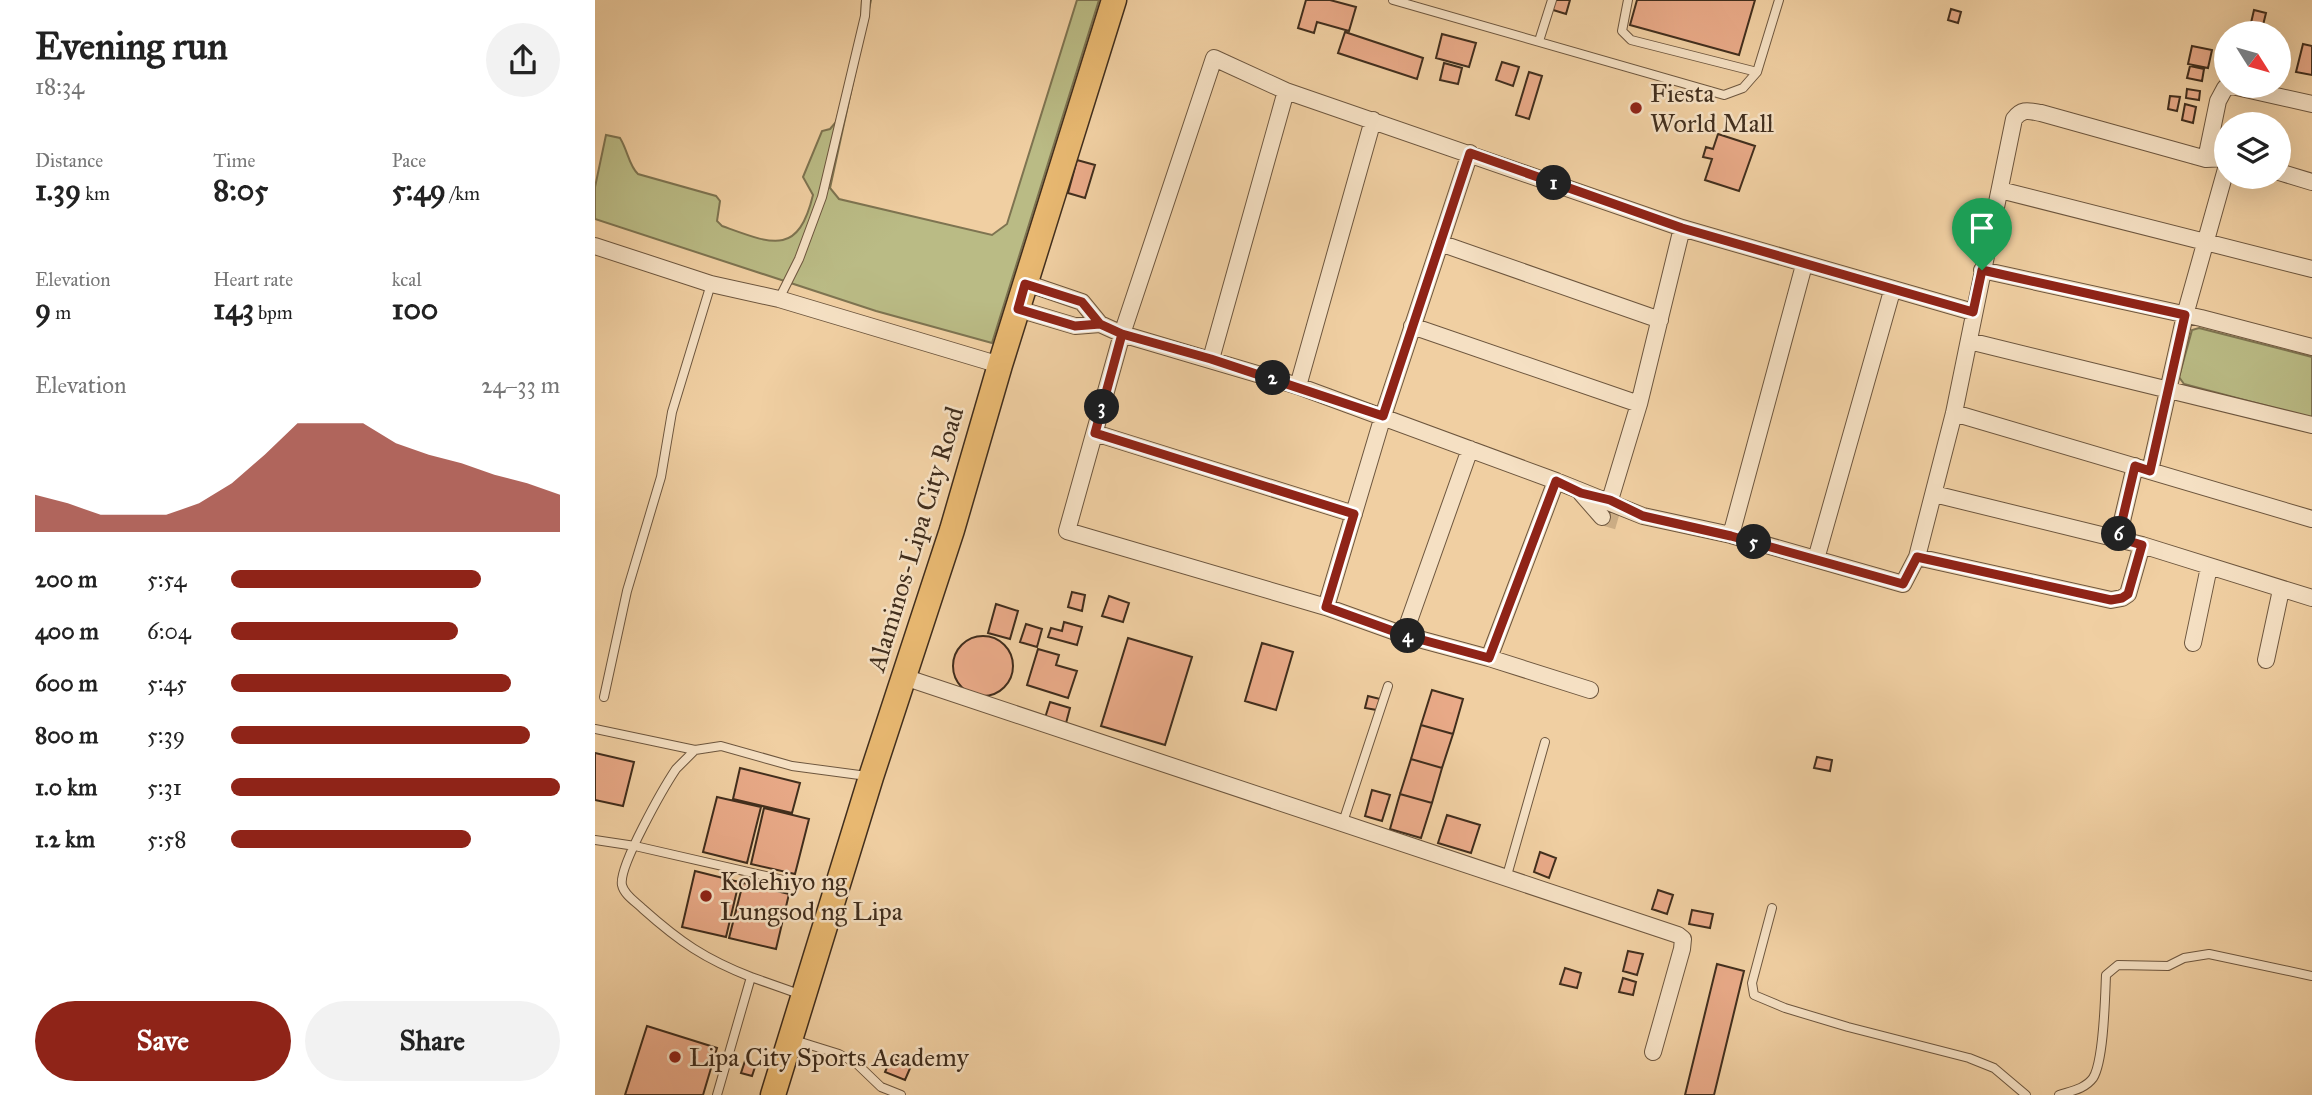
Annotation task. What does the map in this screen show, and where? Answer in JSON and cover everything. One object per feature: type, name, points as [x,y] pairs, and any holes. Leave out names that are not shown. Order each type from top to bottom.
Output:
[{"type":"main road","name":"Alaminos-Lipa City Road","points":[[773,1095],[871,778],[952,530],[1000,365],[1114,0]]},
{"type":"street","points":[[1590,690],[1404,635],[1326,607],[1067,531],[1122,334],[1214,58],[1286,91],[1682,228],[1892,291],[1973,312]]},
{"type":"street","points":[[2206,159],[2218,101],[2225,88],[2232,86],[2312,104]]},
{"type":"street","points":[[1211,359],[1286,91]]},
{"type":"street","points":[[1025,284],[1082,302],[1100,324],[1122,334],[1298,386],[1556,481],[1581,493],[1610,500],[1643,516],[1731,536],[1903,584],[1917,557],[1954,413],[2014,119],[2019,112],[2026,110],[2206,159],[2214,159]]},
{"type":"street","points":[[1298,386],[1374,120]]},
{"type":"street","points":[[1326,607],[1383,416],[1470,153]]},
{"type":"street","points":[[2291,176],[2312,182]]},
{"type":"street","points":[[2118,538],[2170,391],[2185,315],[2220,189]]},
{"type":"street","points":[[2000,190],[2312,269]]},
{"type":"street","points":[[1610,500],[1639,404],[1682,228]]},
{"type":"street","points":[[1440,243],[1660,320]]},
{"type":"street","points":[[595,246],[711,284],[779,299],[1000,365]]},
{"type":"street","points":[[1731,536],[1804,265]]},
{"type":"street","points":[[1982,270],[2185,315],[2312,347]]},
{"type":"street","points":[[1816,559],[1892,291]]},
{"type":"street","points":[[1018,309],[1075,326],[1100,324]]},
{"type":"street","points":[[1412,326],[1639,404]]},
{"type":"street","points":[[1969,341],[2312,425]]},
{"type":"street","points":[[1954,413],[2312,519]]},
{"type":"street","points":[[1095,433],[1354,514]]},
{"type":"street","points":[[1404,635],[1470,449]]},
{"type":"street","points":[[1489,658],[1556,481]]},
{"type":"street","points":[[1581,493],[1602,517]]},
{"type":"street","points":[[1934,494],[2118,538],[2312,598]]},
{"type":"street","points":[[1619,522],[1643,516]]},
{"type":"street","points":[[1917,557],[2111,600],[2128,594],[2142,545]]},
{"type":"street","points":[[2193,643],[2209,567]]},
{"type":"street","points":[[2266,660],[2281,590]]},
{"type":"street","points":[[904,677],[1342,825],[1534,886],[1683,939],[1653,1052]]},
{"type":"lane","points":[[779,299],[799,259],[822,197],[865,16],[866,0]]},
{"type":"lane","points":[[1393,0],[1724,94],[1743,88],[1757,72],[1779,0]]},
{"type":"lane","points":[[1539,41],[1552,0]]},
{"type":"lane","points":[[1628,0],[1622,31],[1632,40],[1757,72]]},
{"type":"lane","points":[[604,697],[627,591],[661,477],[672,412],[711,284]]},
{"type":"lane","points":[[1342,825],[1388,686]]},
{"type":"lane","points":[[595,729],[695,750],[721,746],[792,766],[871,778]]},
{"type":"lane","points":[[1506,879],[1545,742]]},
{"type":"lane","points":[[695,750],[664,786],[622,875],[622,886],[629,896],[678,940],[712,961],[751,978],[804,995]]},
{"type":"lane","points":[[595,840],[635,846],[788,881]]},
{"type":"lane","points":[[1772,908],[1752,983],[1754,995],[1785,1008],[1848,1027],[1969,1058],[1994,1068],[2026,1095]]},
{"type":"lane","points":[[2059,1095],[2082,1088],[2093,1077],[2098,1062],[2106,975],[2118,965],[2168,966],[2184,958],[2209,954],[2312,976]]},
{"type":"lane","points":[[716,1095],[751,978]]},
{"type":"lane","points":[[791,1039],[839,1054],[857,1064],[880,1091],[901,1095]]},
{"type":"green space","points":[[862,0],[871,0],[830,188],[839,199],[992,235],[1007,224],[1077,0],[1099,0],[992,343],[876,311],[595,219],[595,187],[606,135],[620,138],[638,174],[716,196],[720,201],[717,221],[722,226],[769,240],[791,237],[807,215],[813,195],[803,177],[822,131],[830,129],[836,122],[861,26]]},
{"type":"green space","points":[[2199,328],[2312,357],[2312,418],[2184,384],[2179,377],[2192,330]]},
{"type":"building","points":[[1306,0],[1330,0],[1356,7],[1349,31],[1317,22],[1314,33],[1298,28]]},
{"type":"building","points":[[1553,0],[1570,0],[1566,14],[1550,9]]},
{"type":"building","points":[[1637,0],[1755,0],[1739,55],[1630,25]]},
{"type":"building","points":[[1951,9],[1961,12],[1958,23],[1948,20]]},
{"type":"building","points":[[2254,10],[2266,13],[2264,21],[2251,21]]},
{"type":"building","points":[[1345,32],[1423,58],[1417,79],[1338,53]]},
{"type":"building","points":[[1442,34],[1476,43],[1469,67],[1436,58]]},
{"type":"building","points":[[2303,44],[2312,46],[2312,75],[2296,72]]},
{"type":"building","points":[[2192,46],[2212,50],[2208,68],[2188,64]]},
{"type":"building","points":[[1502,62],[1519,67],[1513,86],[1496,80]]},
{"type":"building","points":[[1444,63],[1462,68],[1458,84],[1440,80]]},
{"type":"building","points":[[2190,66],[2204,69],[2202,81],[2187,78]]},
{"type":"building","points":[[1529,72],[1542,76],[1529,119],[1516,115]]},
{"type":"building","points":[[2187,89],[2200,91],[2199,100],[2186,98]]},
{"type":"building","points":[[2170,96],[2180,97],[2177,111],[2168,109]]},
{"type":"building","points":[[2185,104],[2196,107],[2193,123],[2182,120]]},
{"type":"building","points":[[1718,134],[1755,146],[1739,191],[1705,180],[1712,159],[1703,157],[1706,147],[1713,149]]},
{"type":"building","points":[[1077,160],[1095,165],[1085,198],[1068,193]]},
{"type":"building","points":[[1072,592],[1085,595],[1082,611],[1068,607]]},
{"type":"building","points":[[1109,596],[1129,603],[1123,622],[1102,616]]},
{"type":"building","points":[[996,604],[1018,611],[1010,639],[988,633]]},
{"type":"building","points":[[1064,622],[1082,627],[1077,645],[1048,637],[1051,628],[1062,631]]},
{"type":"building","points":[[1026,624],[1042,629],[1037,647],[1020,642]]},
{"type":"building","points":[[983,636],[1004,645],[1013,666],[1004,687],[983,696],[962,687],[953,666],[962,645]]},
{"type":"building","points":[[1128,638],[1192,657],[1165,745],[1101,726]]},
{"type":"building","points":[[1262,643],[1293,652],[1276,710],[1245,701]]},
{"type":"building","points":[[1038,649],[1059,655],[1056,665],[1077,671],[1068,698],[1027,685]]},
{"type":"building","points":[[1432,690],[1463,699],[1453,734],[1421,725]]},
{"type":"building","points":[[1368,696],[1380,699],[1377,710],[1365,708]]},
{"type":"building","points":[[1050,702],[1070,708],[1065,727],[1044,721]]},
{"type":"building","points":[[1421,725],[1453,734],[1442,768],[1411,759]]},
{"type":"building","points":[[595,753],[634,762],[623,806],[595,800]]},
{"type":"building","points":[[1817,757],[1832,760],[1830,771],[1814,768]]},
{"type":"building","points":[[1411,759],[1442,768],[1432,803],[1400,794]]},
{"type":"building","points":[[740,768],[800,783],[792,813],[733,799]]},
{"type":"building","points":[[1372,790],[1390,795],[1382,821],[1365,816]]},
{"type":"building","points":[[1400,794],[1432,803],[1421,838],[1390,829]]},
{"type":"building","points":[[717,797],[761,807],[747,863],[703,852]]},
{"type":"building","points":[[764,808],[809,819],[795,874],[751,864]]},
{"type":"building","points":[[1447,815],[1480,825],[1471,853],[1438,843]]},
{"type":"building","points":[[1540,852],[1556,858],[1549,878],[1534,872]]},
{"type":"building","points":[[695,871],[739,882],[726,937],[682,927]]},
{"type":"building","points":[[743,883],[789,894],[776,949],[729,938]]},
{"type":"building","points":[[1658,890],[1673,895],[1667,914],[1652,909]]},
{"type":"building","points":[[1692,910],[1713,914],[1710,928],[1689,924]]},
{"type":"building","points":[[1628,951],[1643,954],[1637,975],[1623,971]]},
{"type":"building","points":[[1717,964],[1744,971],[1714,1095],[1685,1095]]},
{"type":"building","points":[[1565,968],[1581,973],[1577,988],[1560,984]]},
{"type":"building","points":[[1623,978],[1636,982],[1633,995],[1619,992]]},
{"type":"building","points":[[647,1026],[717,1048],[703,1095],[625,1095]]},
{"type":"building","points":[[891,1058],[911,1066],[905,1080],[885,1072]]},
{"type":"building","points":[[745,1061],[756,1064],[752,1076],[741,1073]]},
{"type":"tunnel","points":[[1602,517],[1619,522]]},
{"type":"place","name":"Fiesta World Mall","points":[[1636,108]]},
{"type":"place","name":"Kolehiyo ng Lungsod ng Lipa","points":[[706,896]]},
{"type":"place","name":"Lipa City Sports Academy","points":[[675,1057]]},
{"type":"route","points":[[1982,270],[1973,312],[1892,291],[1682,228],[1470,153],[1383,416],[1298,386],[1122,334],[1100,324],[1075,326],[1018,309],[1025,284],[1082,302],[1100,324],[1122,334],[1095,433],[1354,514],[1326,607],[1404,635],[1489,658],[1556,481],[1581,493],[1610,500],[1643,516],[1731,536],[1903,584],[1917,557],[2111,600],[2128,594],[2142,545],[2118,538],[2135,466],[2150,471],[2185,315],[1982,270]]}]
